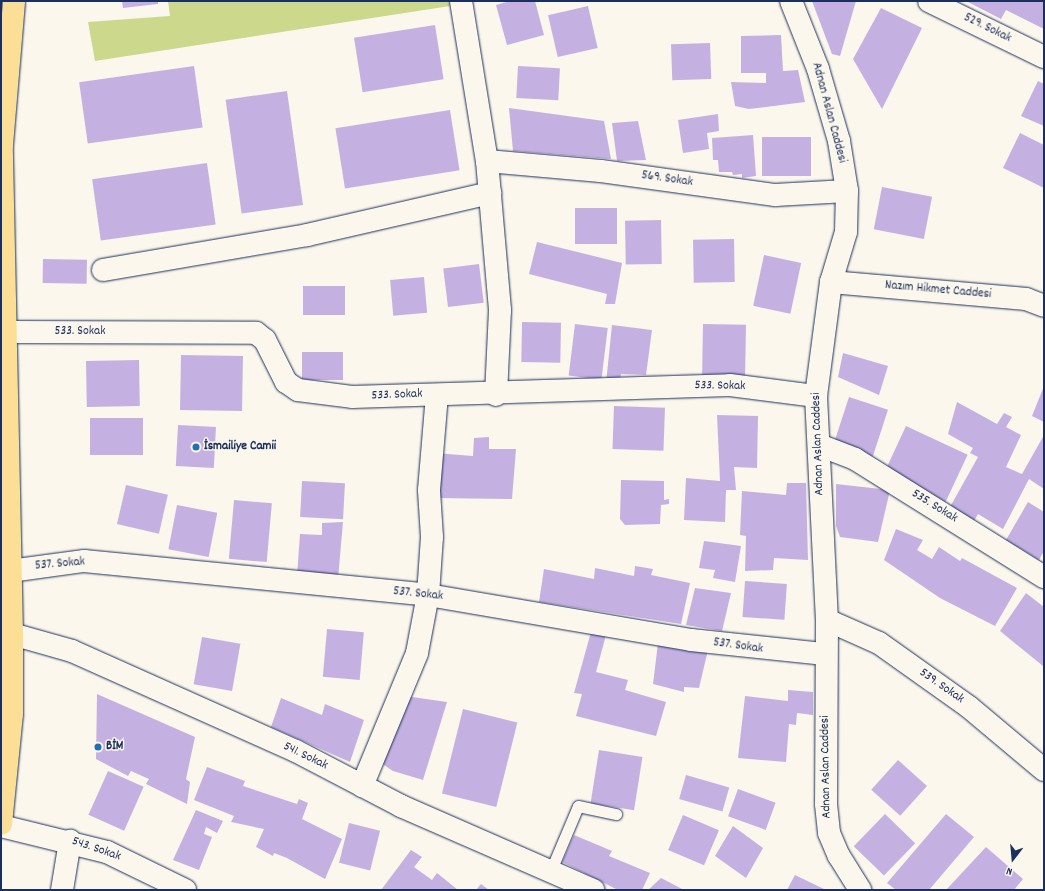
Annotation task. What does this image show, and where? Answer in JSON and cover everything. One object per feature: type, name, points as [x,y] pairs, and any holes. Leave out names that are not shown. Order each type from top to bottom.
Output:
[{"type":"main road","points":[[1,825],[12,714],[8,332],[2,145],[14,1]]},
{"type":"street","points":[[461,1],[487,161],[490,193],[500,310],[496,395]]},
{"type":"street","name":"Adnan Aslan Caddesi","points":[[792,1],[818,69],[839,141],[847,191],[846,232],[831,282],[816,396],[827,620],[825,654],[829,833],[860,890]]},
{"type":"street","name":"529. Sokak","points":[[929,1],[1044,57]]},
{"type":"street","name":"569. Sokak","points":[[487,161],[601,171],[775,195],[847,191]]},
{"type":"street","points":[[103,270],[299,237],[490,193]]},
{"type":"street","name":"Nazım Hikmet Caddesi","points":[[831,282],[1026,299],[1044,306]]},
{"type":"street","name":"533. Sokak","points":[[8,332],[242,331],[256,333],[265,340],[286,382],[298,390],[352,397],[496,395],[730,385],[816,396]]},
{"type":"street","points":[[362,786],[417,653],[428,595],[432,537],[428,490],[437,395]]},
{"type":"street","name":"535. Sokak","points":[[819,445],[855,459],[1044,577]]},
{"type":"street","name":"537. Sokak","points":[[10,571],[84,561],[428,595],[691,640],[825,654]]},
{"type":"street","name":"539. Sokak","points":[[827,620],[879,643],[969,707],[1044,770]]},
{"type":"street","name":"541. Sokak","points":[[12,634],[72,651],[296,751],[362,786],[593,890]]},
{"type":"street","name":"543. Sokak","points":[[1,825],[70,841],[107,852],[185,890]]},
{"type":"street","points":[[62,890],[70,841]]},
{"type":"lane","points":[[551,870],[578,806],[616,814]]},
{"type":"green space","points":[[168,1],[449,1],[450,6],[95,61],[88,22],[170,16]]},
{"type":"building","points":[[122,1],[158,1],[158,4],[123,8]]},
{"type":"building","points":[[510,1],[535,1],[544,35],[507,45],[496,5]]},
{"type":"building","points":[[812,1],[856,1],[840,56],[832,54]]},
{"type":"building","points":[[966,1],[1044,1],[1044,29],[1006,10],[1001,19]]},
{"type":"building","points":[[588,6],[598,48],[558,57],[548,15]]},
{"type":"building","points":[[881,8],[922,28],[882,109],[853,59]]},
{"type":"building","points":[[435,25],[444,79],[363,92],[354,38]]},
{"type":"building","points":[[781,35],[783,71],[798,70],[805,102],[749,109],[735,106],[731,82],[766,83],[766,73],[741,73],[741,36]]},
{"type":"building","points":[[710,43],[711,79],[672,80],[671,44]]},
{"type":"building","points":[[194,66],[203,127],[88,144],[79,82]]},
{"type":"building","points":[[518,66],[560,68],[558,100],[516,98]]},
{"type":"building","points":[[1038,81],[1044,84],[1044,126],[1021,116]]},
{"type":"building","points":[[287,91],[303,205],[242,214],[226,100]]},
{"type":"building","points":[[509,108],[604,121],[611,159],[513,151]]},
{"type":"building","points":[[450,110],[460,170],[345,188],[335,128]]},
{"type":"building","points":[[718,114],[719,131],[707,133],[709,149],[683,153],[678,120]]},
{"type":"building","points":[[638,121],[646,160],[617,161],[612,123]]},
{"type":"building","points":[[1020,133],[1044,145],[1044,188],[1003,168]]},
{"type":"building","points":[[753,135],[756,176],[742,178],[742,174],[733,175],[732,172],[719,172],[718,160],[713,160],[712,138]]},
{"type":"building","points":[[762,137],[811,137],[811,176],[762,176]]},
{"type":"building","points":[[207,163],[216,224],[101,241],[92,179]]},
{"type":"building","points":[[882,187],[932,197],[924,239],[874,229]]},
{"type":"building","points":[[575,208],[617,208],[617,244],[575,244]]},
{"type":"building","points":[[661,220],[662,264],[626,265],[625,221]]},
{"type":"building","points":[[734,239],[735,282],[694,283],[693,240]]},
{"type":"building","points":[[537,242],[622,263],[615,304],[605,304],[607,294],[529,274]]},
{"type":"building","points":[[764,255],[801,263],[790,314],[753,306]]},
{"type":"building","points":[[43,259],[87,260],[87,284],[43,283]]},
{"type":"building","points":[[479,264],[484,303],[448,307],[443,268]]},
{"type":"building","points":[[424,277],[427,313],[393,316],[390,280]]},
{"type":"building","points":[[303,286],[345,286],[345,315],[303,315]]},
{"type":"building","points":[[522,322],[561,323],[560,363],[521,362]]},
{"type":"building","points":[[575,324],[608,328],[601,380],[569,376]]},
{"type":"building","points":[[703,324],[746,325],[745,377],[702,376]]},
{"type":"building","points":[[612,325],[652,330],[646,375],[621,374],[619,383],[606,383]]},
{"type":"building","points":[[302,352],[343,352],[343,380],[302,380]]},
{"type":"building","points":[[843,353],[888,366],[879,395],[838,377]]},
{"type":"building","points":[[181,355],[243,356],[242,411],[180,410]]},
{"type":"building","points":[[139,360],[140,406],[87,407],[86,361]]},
{"type":"building","points":[[1044,386],[1044,422],[1032,416]]},
{"type":"building","points":[[849,397],[888,410],[873,456],[834,444]]},
{"type":"building","points":[[957,402],[997,424],[1004,413],[1012,417],[1006,427],[1021,435],[1006,467],[1022,474],[1044,435],[1044,489],[1029,479],[1003,529],[978,514],[974,521],[950,507],[978,457],[970,453],[973,448],[948,434]]},
{"type":"building","points":[[614,406],[665,408],[663,451],[612,449]]},
{"type":"building","points":[[717,415],[758,416],[757,468],[734,467],[736,490],[726,490],[725,522],[684,520],[686,478],[720,481]]},
{"type":"building","points":[[90,418],[143,418],[143,455],[90,455]]},
{"type":"building","name":"İsmailiye Camii","points":[[178,425],[216,427],[214,468],[176,466]]},
{"type":"building","points":[[906,426],[968,455],[946,502],[884,473]]},
{"type":"building","points":[[489,437],[489,449],[516,449],[512,499],[433,498],[435,453],[473,456],[474,438]]},
{"type":"building","points":[[621,480],[664,481],[664,500],[669,499],[669,504],[661,505],[660,524],[625,525],[620,519]]},
{"type":"building","points":[[302,481],[345,483],[343,519],[300,517]]},
{"type":"building","points":[[787,483],[806,483],[808,560],[774,558],[773,570],[745,571],[746,536],[740,535],[742,491],[786,495]]},
{"type":"building","points":[[836,484],[890,490],[878,542],[840,537],[836,526]]},
{"type":"building","points":[[126,485],[168,495],[159,534],[117,524]]},
{"type":"building","points":[[234,500],[272,503],[267,562],[229,559]]},
{"type":"building","points":[[1028,502],[1044,512],[1044,551],[1039,560],[1006,540]]},
{"type":"building","points":[[177,505],[217,513],[209,557],[168,549]]},
{"type":"building","points":[[343,522],[338,579],[297,576],[300,534],[322,535],[322,523]]},
{"type":"building","points":[[896,529],[923,540],[917,550],[932,559],[939,547],[960,561],[962,558],[1017,588],[995,626],[940,598],[884,560]]},
{"type":"building","points":[[704,541],[741,546],[735,582],[713,578],[715,570],[699,568]]},
{"type":"building","points":[[635,566],[653,569],[651,575],[690,583],[681,624],[539,602],[544,569],[594,579],[595,568],[634,576]]},
{"type":"building","points":[[745,581],[787,584],[784,620],[742,617]]},
{"type":"building","points":[[695,588],[731,593],[722,631],[686,625]]},
{"type":"building","points":[[1026,593],[1044,607],[1043,666],[1000,631]]},
{"type":"building","points":[[327,629],[364,632],[360,680],[323,677]]},
{"type":"building","points":[[591,632],[606,635],[596,672],[628,680],[625,690],[666,702],[656,736],[576,716],[582,694],[574,693]]},
{"type":"building","points":[[202,637],[240,644],[232,691],[194,684]]},
{"type":"building","points":[[658,643],[708,650],[699,688],[684,687],[684,692],[653,684]]},
{"type":"building","points":[[788,690],[813,692],[813,715],[797,713],[796,725],[789,724],[786,762],[738,758],[745,696],[788,701]]},
{"type":"building","points":[[97,694],[195,737],[186,779],[190,782],[187,804],[146,784],[149,779],[131,771],[128,776],[96,759]]},
{"type":"building","points":[[405,696],[447,702],[423,780],[393,771],[378,761]]},
{"type":"building","points":[[281,698],[322,715],[325,704],[364,720],[350,762],[271,727]]},
{"type":"building","points":[[463,709],[517,723],[496,807],[442,793]]},
{"type":"building","points":[[599,750],[642,757],[634,810],[591,803]]},
{"type":"building","points":[[898,760],[927,786],[900,816],[871,790]]},
{"type":"building","points":[[207,767],[245,781],[243,786],[297,804],[299,799],[308,803],[302,819],[342,839],[325,879],[287,858],[274,853],[273,856],[256,847],[264,829],[231,822],[234,816],[194,800]]},
{"type":"building","points":[[108,771],[144,787],[124,831],[88,815]]},
{"type":"building","points":[[686,775],[729,787],[722,811],[679,799]]},
{"type":"building","points":[[738,789],[776,803],[766,830],[728,816]]},
{"type":"building","points":[[196,810],[223,821],[217,833],[206,827],[204,834],[212,837],[199,870],[173,860]]},
{"type":"building","points":[[885,814],[915,843],[884,876],[854,846]]},
{"type":"building","points":[[946,814],[974,837],[929,890],[896,890],[887,883]]},
{"type":"building","points":[[683,815],[719,830],[704,865],[668,850]]},
{"type":"building","points":[[349,823],[380,831],[370,871],[339,863]]},
{"type":"building","points":[[733,826],[763,848],[746,878],[715,856]]},
{"type":"building","points":[[574,835],[612,851],[609,856],[650,873],[642,890],[618,890],[562,862]]},
{"type":"building","points":[[986,847],[1023,879],[1014,890],[946,890]]},
{"type":"building","points":[[411,850],[422,857],[414,867],[432,880],[437,873],[458,890],[381,890]]},
{"type":"building","points":[[795,875],[826,890],[787,890]]},
{"type":"building","points":[[661,878],[684,890],[648,890]]},
{"type":"building","points":[[481,884],[489,890],[476,890]]},
{"type":"place","name":"İsmailiye Camii","points":[[196,447]]},
{"type":"place","name":"BİM","points":[[98,747]]}]
